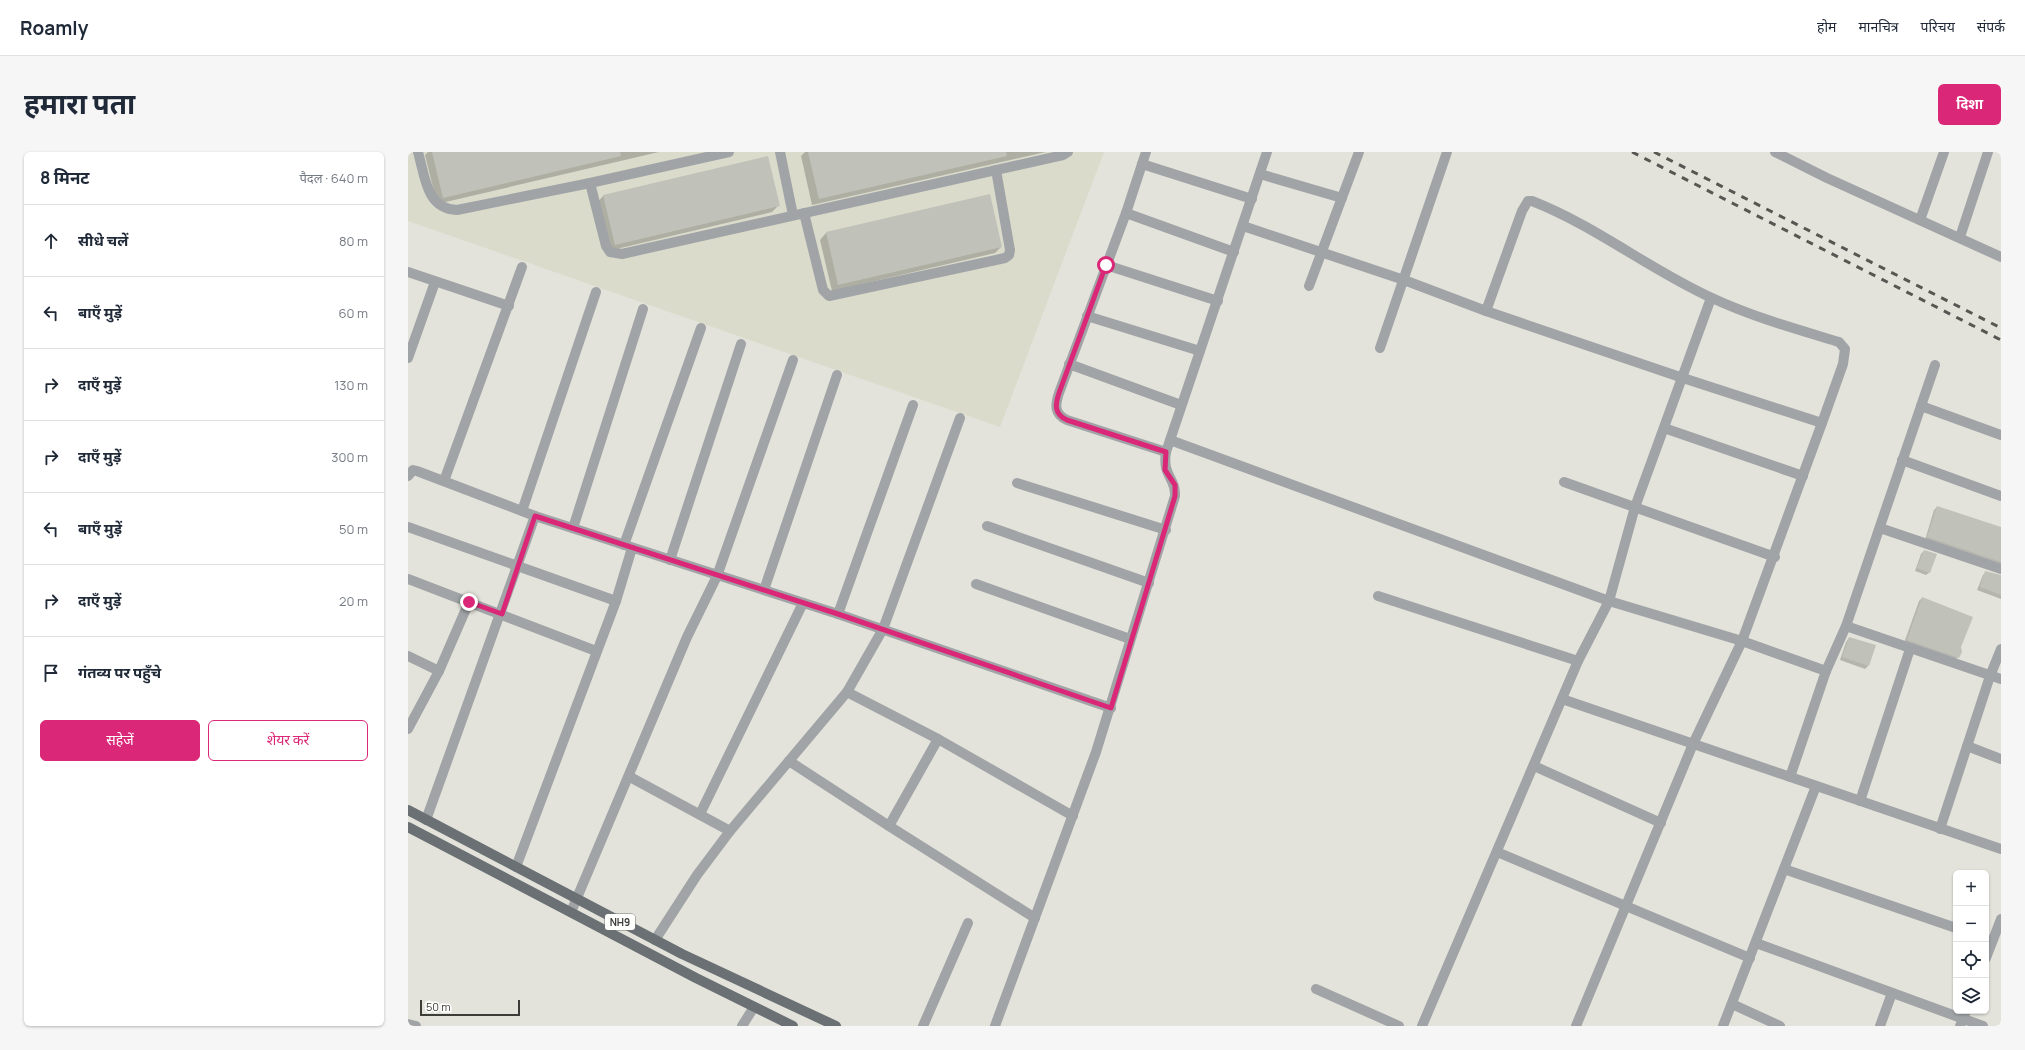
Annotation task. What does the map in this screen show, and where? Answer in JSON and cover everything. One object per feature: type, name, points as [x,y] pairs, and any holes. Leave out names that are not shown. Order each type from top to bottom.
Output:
[{"type":"main road","name":"NH9","points":[[408,810],[655,940],[836,1026]]},
{"type":"main road","name":"NH9","points":[[408,827],[793,1026]]},
{"type":"street","points":[[418,152],[428,190],[434,201],[448,210],[457,210],[590,183],[729,152]]},
{"type":"street","points":[[780,152],[793,215]]},
{"type":"street","points":[[590,183],[606,246],[610,252],[622,254],[1063,155],[1068,152]]},
{"type":"street","points":[[1146,152],[1126,213],[1069,364],[1055,408],[1058,416],[1166,452]]},
{"type":"street","points":[[995,1026],[1073,816],[1111,708],[1130,639],[1166,530],[1175,491],[1175,485],[1165,470],[1166,452],[1267,152]]},
{"type":"street","points":[[1309,286],[1358,152]]},
{"type":"street","points":[[1380,348],[1447,152]]},
{"type":"street","points":[[1775,152],[1827,178],[1960,237],[2001,257]]},
{"type":"street","points":[[1920,220],[1944,152]]},
{"type":"street","points":[[1960,237],[1988,152]]},
{"type":"street","points":[[1142,164],[1252,199]]},
{"type":"street","points":[[804,213],[824,294],[830,297],[1005,258],[1009,255],[1010,250],[996,170]]},
{"type":"street","points":[[1260,174],[1342,198]]},
{"type":"street","points":[[1486,311],[1522,211],[1530,201],[1537,203],[1608,239],[1711,298],[1779,324],[1844,345],[1845,353],[1843,364],[1775,557],[1742,641],[1693,744],[1576,1026]]},
{"type":"street","points":[[1126,213],[1234,252]]},
{"type":"street","points":[[1243,226],[1321,254],[1404,280],[1486,311],[1683,378],[1822,423]]},
{"type":"street","points":[[1106,265],[1218,301]]},
{"type":"street","points":[[444,481],[522,267]]},
{"type":"street","points":[[408,272],[509,306]]},
{"type":"street","points":[[408,358],[435,282]]},
{"type":"street","points":[[522,511],[596,292]]},
{"type":"street","points":[[1422,1026],[1578,661],[1609,601],[1635,507],[1711,298]]},
{"type":"street","points":[[573,528],[643,309]]},
{"type":"street","points":[[1087,316],[1200,351]]},
{"type":"street","points":[[516,867],[616,601],[628,547],[701,328]]},
{"type":"street","points":[[670,560],[740,344]]},
{"type":"street","points":[[571,912],[578,899],[630,777],[687,637],[717,576],[793,360]]},
{"type":"street","points":[[1069,364],[1181,405]]},
{"type":"street","points":[[1790,777],[1826,671],[1846,626],[1935,365]]},
{"type":"street","points":[[764,590],[837,375]]},
{"type":"street","points":[[838,614],[913,405]]},
{"type":"street","points":[[1921,406],[2001,435]]},
{"type":"street","points":[[655,940],[696,875],[730,831],[847,692],[883,630],[960,418]]},
{"type":"street","points":[[1664,428],[1804,476]]},
{"type":"street","points":[[1170,440],[1609,601],[1742,641],[1826,671]]},
{"type":"street","points":[[1902,460],[2001,496]]},
{"type":"street","points":[[408,476],[415,470],[535,516],[838,614],[1111,708]]},
{"type":"street","points":[[1564,482],[1775,557]]},
{"type":"street","points":[[1017,483],[1166,530]]},
{"type":"street","points":[[426,820],[502,614],[535,516]]},
{"type":"street","points":[[987,526],[1149,584]]},
{"type":"street","points":[[408,528],[518,568],[616,601]]},
{"type":"street","points":[[1880,528],[2001,569]]},
{"type":"street","points":[[408,580],[502,614],[596,651]]},
{"type":"street","points":[[976,584],[1130,639]]},
{"type":"street","points":[[1378,596],[1578,661]]},
{"type":"street","points":[[408,729],[439,671],[469,602]]},
{"type":"street","points":[[700,814],[803,603]]},
{"type":"street","points":[[1846,626],[2001,679]]},
{"type":"street","points":[[1860,801],[1910,649]]},
{"type":"street","points":[[1940,828],[1990,676],[2001,649]]},
{"type":"street","points":[[408,656],[439,671]]},
{"type":"street","points":[[847,692],[938,739],[1073,816]]},
{"type":"street","points":[[1562,699],[2001,850]]},
{"type":"street","points":[[889,826],[938,739]]},
{"type":"street","points":[[1967,746],[2001,759]]},
{"type":"street","points":[[789,760],[889,826],[1035,918]]},
{"type":"street","points":[[1534,766],[1661,823]]},
{"type":"street","points":[[630,777],[730,831]]},
{"type":"street","points":[[1723,1026],[1816,786]]},
{"type":"street","points":[[1497,852],[1750,958]]},
{"type":"street","points":[[1784,869],[1953,927]]},
{"type":"street","points":[[1989,939],[2001,919]]},
{"type":"street","points":[[923,1026],[968,923]]},
{"type":"street","points":[[1756,943],[1983,1026]]},
{"type":"street","points":[[1316,989],[1399,1026]]},
{"type":"street","points":[[1880,1026],[1892,993]]},
{"type":"street","points":[[1732,1004],[1780,1026]]},
{"type":"street","points":[[742,1026],[754,1007]]},
{"type":"street","points":[[408,1024],[416,1026]]},
{"type":"shaded area","points":[[408,152],[1104,152],[1000,427],[408,221]]},
{"type":"building","points":[[432,152],[620,152],[621,156],[443,198]]},
{"type":"building","points":[[808,152],[1006,152],[1007,156],[819,199]]},
{"type":"building","points":[[768,156],[780,206],[615,245],[603,195]]},
{"type":"building","points":[[990,194],[1002,247],[838,285],[826,232]]},
{"type":"building","points":[[1937,506],[2001,527],[2001,562],[1927,537]]},
{"type":"building","points":[[1924,550],[1937,554],[1930,573],[1917,568]]},
{"type":"building","points":[[1985,571],[2001,575],[2001,595],[1980,587]]},
{"type":"building","points":[[1922,597],[1973,617],[1961,647],[1962,652],[1959,658],[1907,640]]},
{"type":"building","points":[[1849,637],[1876,645],[1869,666],[1842,657]]},
{"type":"railway","points":[[1632,152],[2001,340]]},
{"type":"railway","points":[[1654,152],[2001,328]]},
{"type":"route","points":[[469,602],[502,614],[535,516],[838,614],[1111,708],[1130,639],[1166,530],[1175,496],[1175,485],[1165,470],[1166,452],[1067,420],[1058,416],[1055,408],[1056,401],[1106,265]]}]
